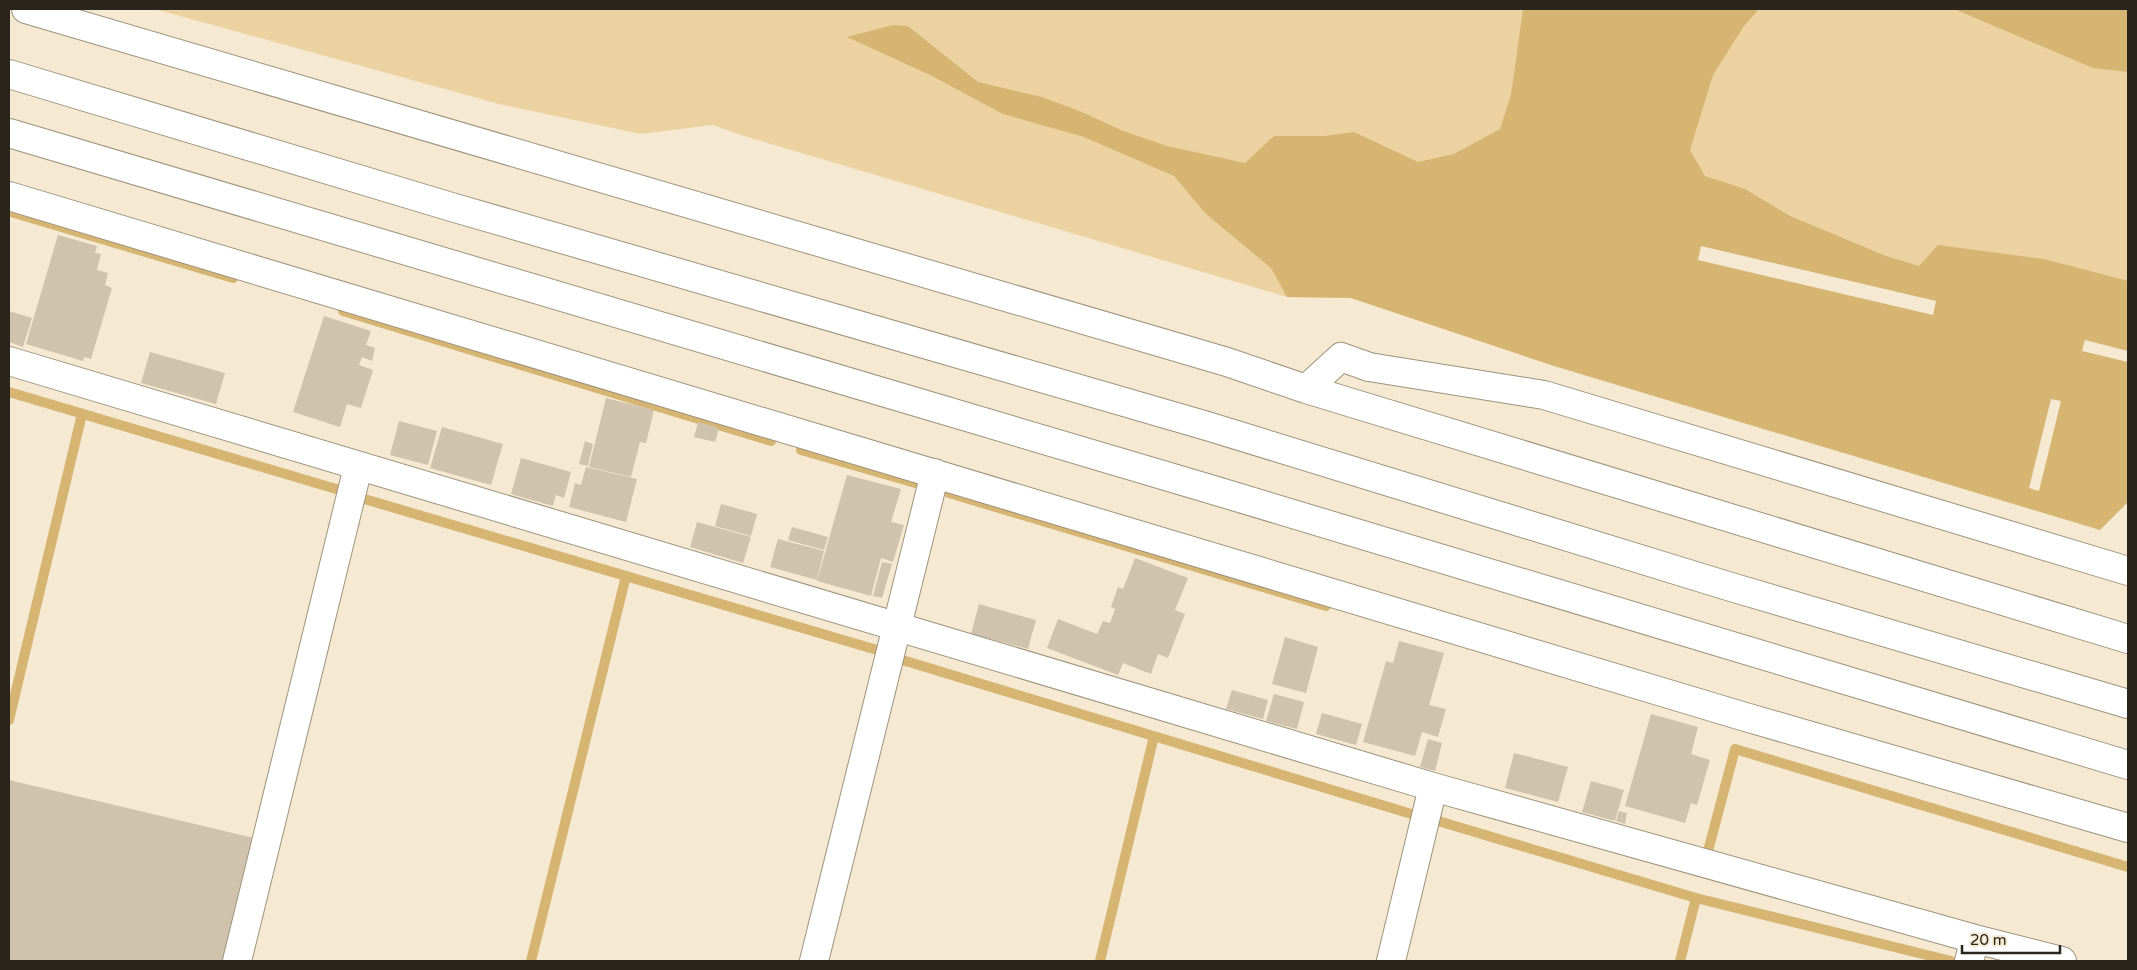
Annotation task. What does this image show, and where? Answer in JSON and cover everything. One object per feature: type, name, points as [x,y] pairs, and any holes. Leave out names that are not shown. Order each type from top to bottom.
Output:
[{"type":"street","points":[[26,9],[1218,360],[1306,389],[2128,639]]},
{"type":"street","points":[[9,74],[448,206],[1207,426],[1731,587],[2128,704]]},
{"type":"street","points":[[9,133],[1203,487],[2128,765]]},
{"type":"street","points":[[9,196],[1724,710],[2128,828]]},
{"type":"street","points":[[1306,389],[1341,357],[1369,367],[1544,395],[2128,572]]},
{"type":"street","points":[[9,361],[358,467],[1434,787],[1972,950],[2062,961]]},
{"type":"street","points":[[237,961],[358,467]]},
{"type":"street","points":[[814,961],[935,473]]},
{"type":"street","points":[[1391,961],[1434,787]]},
{"type":"shaded area","points":[[155,9],[1571,9],[1554,366],[1351,298],[1287,297],[741,135],[713,125],[641,134],[499,104]]},
{"type":"shaded area","points":[[1523,9],[1759,9],[1744,26],[1713,75],[1690,150],[1705,176],[1745,189],[1790,216],[1886,256],[1919,266],[1938,245],[2044,259],[2128,281],[2128,502],[2100,530],[1554,366],[1351,298],[1287,297],[1271,268],[1206,214],[1174,176],[1084,137],[1003,114],[930,75],[847,37],[893,25],[908,26],[978,82],[1042,97],[1082,112],[1123,131],[1167,146],[1245,163],[1274,136],[1325,136],[1354,132],[1418,162],[1454,154],[1500,129],[1511,95]]},
{"type":"shaded area","points":[[1689,9],[2068,9],[2128,17],[2128,420],[1866,301],[1646,148]]},
{"type":"shaded area","points":[[1954,9],[2128,9],[2128,72],[2093,68]]},
{"type":"pier","points":[[1701,246],[1936,301],[1933,315],[1698,260]]},
{"type":"pier","points":[[2085,340],[2128,351],[2128,362],[2082,351]]},
{"type":"pier","points":[[2051,399],[2061,401],[2039,491],[2029,488]]},
{"type":"building","points":[[58,235],[97,246],[95,253],[101,254],[97,270],[108,273],[105,285],[112,288],[91,359],[84,357],[83,361],[26,344]]},
{"type":"building","points":[[9,311],[32,318],[23,347],[9,342]]},
{"type":"building","points":[[324,316],[371,331],[366,345],[375,348],[372,361],[362,357],[359,365],[373,370],[361,408],[347,404],[340,427],[293,412]]},
{"type":"building","points":[[150,352],[225,373],[216,404],[141,383]]},
{"type":"building","points":[[606,398],[654,410],[646,443],[640,442],[631,477],[589,467]]},
{"type":"building","points":[[399,421],[437,431],[428,465],[390,455]]},
{"type":"building","points":[[698,422],[719,428],[715,442],[694,437]]},
{"type":"building","points":[[442,427],[503,444],[491,485],[430,468]]},
{"type":"building","points":[[585,441],[593,444],[588,466],[579,464]]},
{"type":"building","points":[[521,458],[571,472],[564,498],[556,495],[553,506],[511,494]]},
{"type":"building","points":[[586,467],[637,479],[626,522],[569,507],[575,483],[581,485]]},
{"type":"building","points":[[847,475],[901,489],[891,522],[904,525],[893,562],[881,558],[871,596],[817,581]]},
{"type":"building","points":[[721,504],[757,514],[751,536],[715,526]]},
{"type":"building","points":[[697,522],[751,537],[743,563],[690,547]]},
{"type":"building","points":[[792,527],[828,537],[824,550],[788,540]]},
{"type":"building","points":[[778,539],[824,551],[817,580],[770,567]]},
{"type":"building","points":[[1135,558],[1188,578],[1175,610],[1185,614],[1168,658],[1158,654],[1151,674],[1123,663],[1118,675],[1047,648],[1058,619],[1097,634],[1103,621],[1110,623],[1115,609],[1111,607],[1118,587],[1123,589]]},
{"type":"building","points":[[882,562],[892,564],[882,598],[873,596]]},
{"type":"building","points":[[979,604],[1036,620],[1028,649],[971,634]]},
{"type":"building","points":[[1285,637],[1318,647],[1306,693],[1272,684]]},
{"type":"building","points":[[1399,641],[1444,653],[1429,705],[1446,709],[1438,737],[1422,732],[1415,756],[1363,742],[1386,661],[1393,663]]},
{"type":"building","points":[[1232,690],[1268,700],[1263,719],[1226,709]]},
{"type":"building","points":[[1274,694],[1304,702],[1297,729],[1266,721]]},
{"type":"building","points":[[1322,713],[1362,724],[1356,745],[1316,734]]},
{"type":"building","points":[[1651,714],[1698,727],[1691,754],[1710,760],[1697,805],[1691,803],[1685,823],[1625,806]]},
{"type":"building","points":[[1428,739],[1442,743],[1435,771],[1420,767]]},
{"type":"building","points":[[1514,753],[1568,767],[1558,802],[1505,788]]},
{"type":"building","points":[[9,780],[254,838],[224,961],[9,961]]},
{"type":"building","points":[[1591,781],[1624,790],[1615,821],[1582,812]]},
{"type":"building","points":[[1619,811],[1627,813],[1625,824],[1616,821]]},
{"type":"waterway","points":[[11,212],[233,278]]},
{"type":"waterway","points":[[343,311],[771,441]]},
{"type":"waterway","points":[[9,392],[343,491]]},
{"type":"waterway","points":[[9,720],[82,414]]},
{"type":"waterway","points":[[801,450],[919,484]]},
{"type":"waterway","points":[[949,493],[1326,606]]},
{"type":"waterway","points":[[361,498],[877,650]]},
{"type":"waterway","points":[[531,961],[626,576]]},
{"type":"waterway","points":[[899,659],[1418,816]]},
{"type":"waterway","points":[[1100,961],[1154,736]]},
{"type":"waterway","points":[[1708,851],[1735,749],[2128,867]]},
{"type":"waterway","points":[[1435,820],[1696,898],[1951,961]]},
{"type":"waterway","points":[[1680,961],[1695,902]]}]
